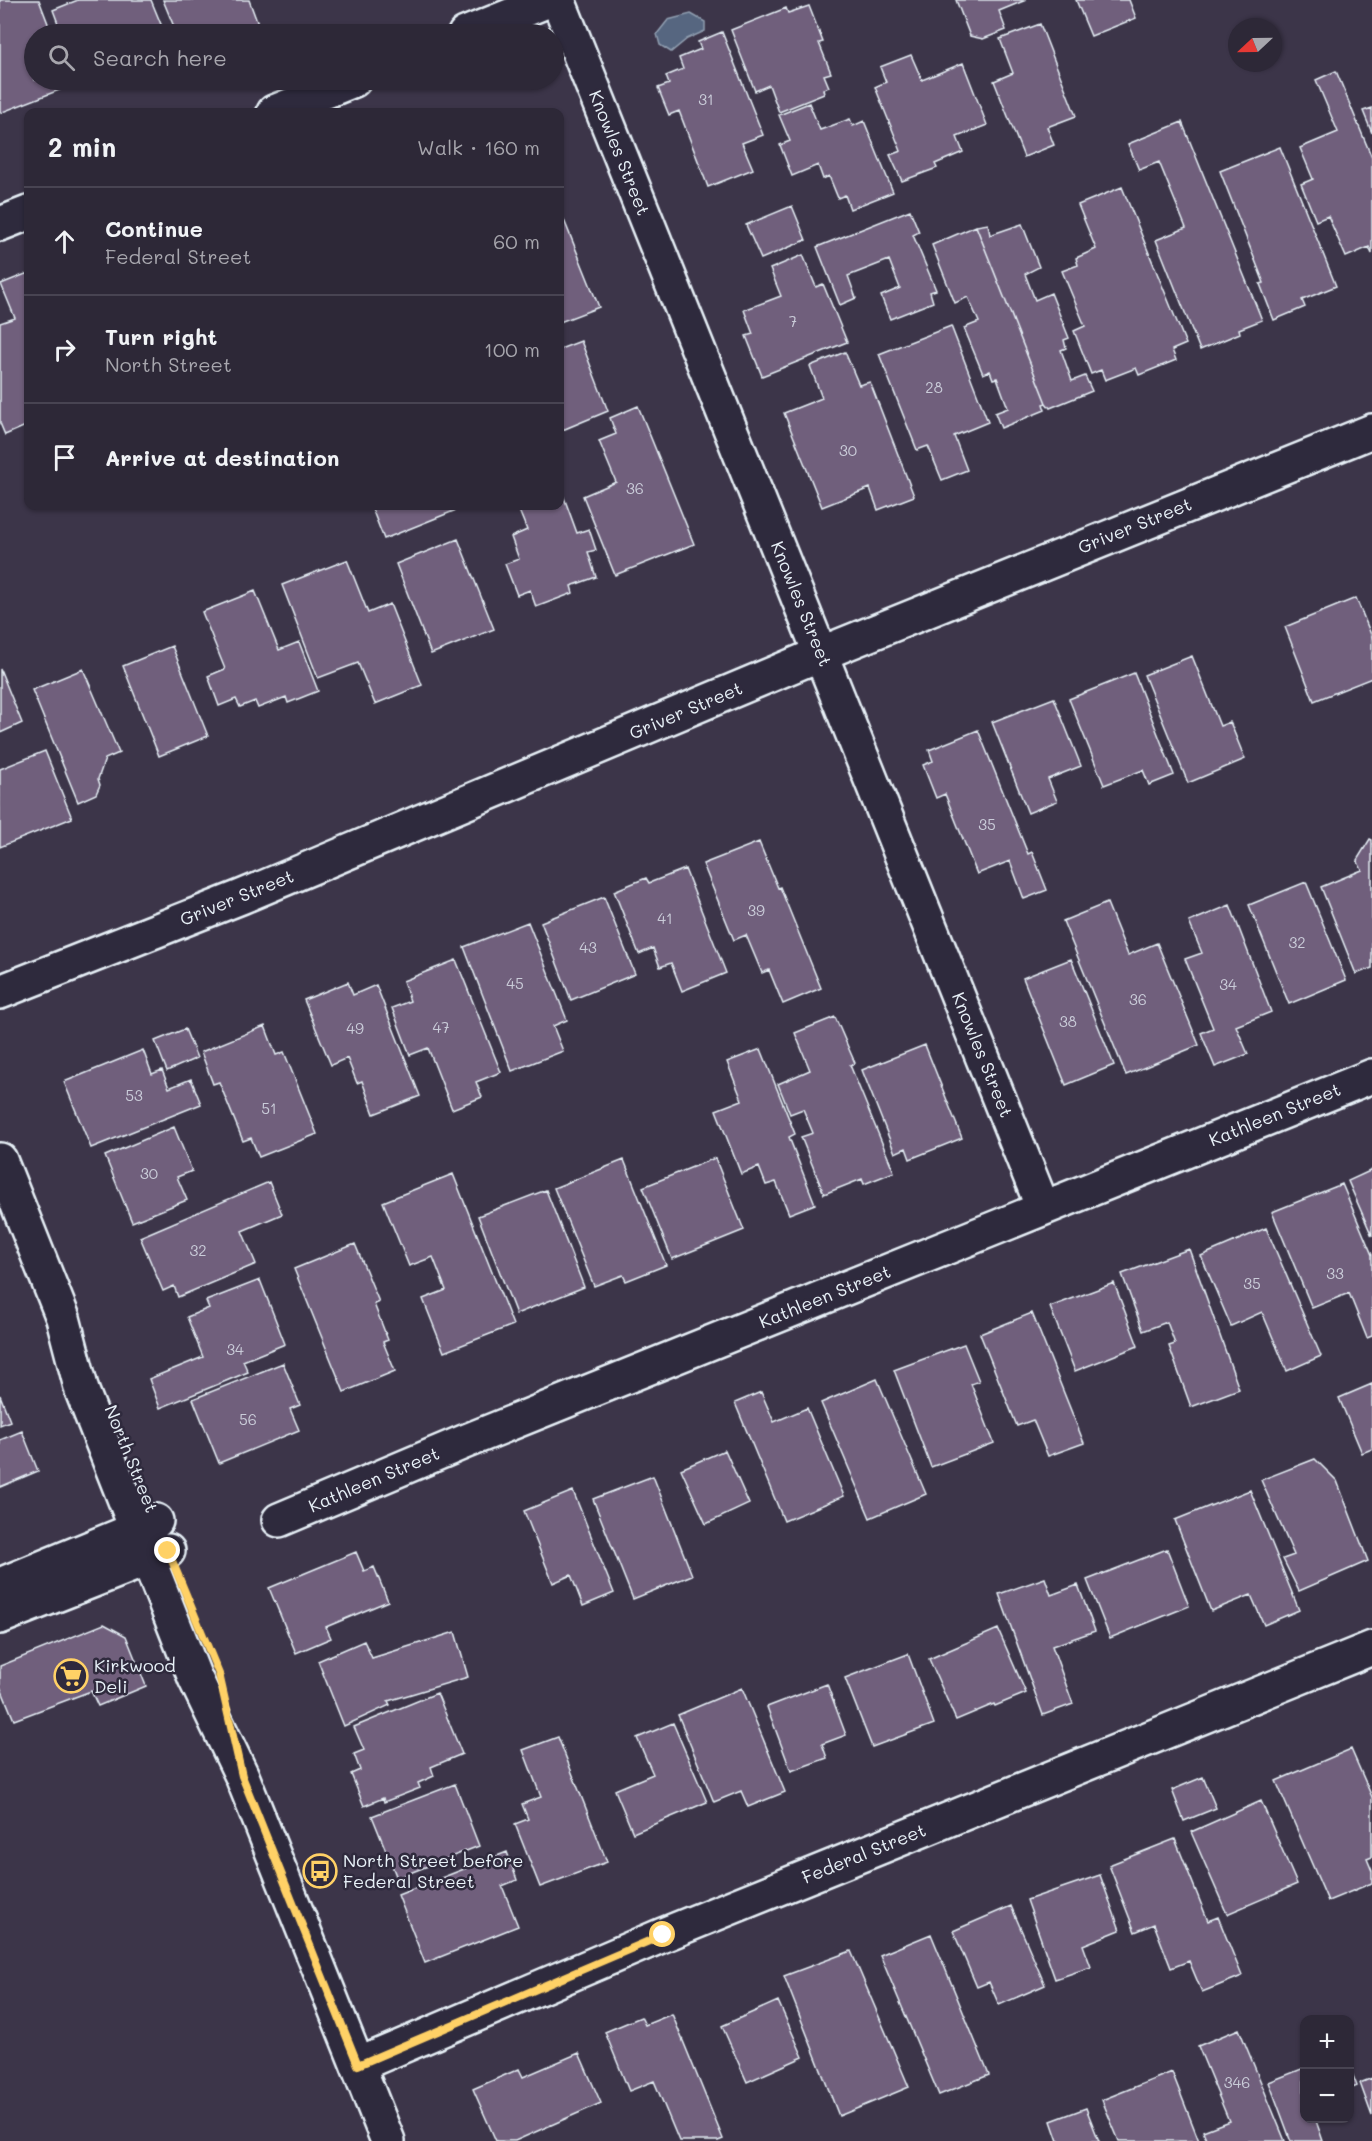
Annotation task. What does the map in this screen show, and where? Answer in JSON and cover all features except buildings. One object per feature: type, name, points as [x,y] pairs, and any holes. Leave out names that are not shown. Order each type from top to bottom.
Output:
[{"type":"street","points":[[490,24],[549,0]]},
{"type":"street","name":"Knowles Street","points":[[558,0],[1043,1208]]},
{"type":"street","points":[[284,108],[329,90]]},
{"type":"street","points":[[0,224],[24,215]]},
{"type":"street","name":"Griver Street","points":[[0,992],[252,893],[820,654],[1372,431]]},
{"type":"street","name":"Kathleen Street","points":[[279,1520],[475,1438],[1372,1076]]},
{"type":"street","name":"North Street","points":[[0,1160],[63,1318],[82,1392],[219,1674],[242,1776],[388,2141]]},
{"type":"street","points":[[0,1585],[152,1540]]},
{"type":"street","points":[[0,1617],[152,1540]]},
{"type":"street","name":"Federal Street","points":[[358,2065],[674,1930],[1372,1648]]},
{"type":"water","points":[[691,14],[705,22],[705,31],[687,39],[671,52],[660,45],[657,34],[668,20]]},
{"type":"place","name":"Kirkwood Deli","points":[[71,1676]]},
{"type":"place","name":"North Street before Federal Street","points":[[320,1871]]},
{"type":"route","points":[[168,1551],[219,1674],[242,1776],[358,2065],[663,1935]]}]
